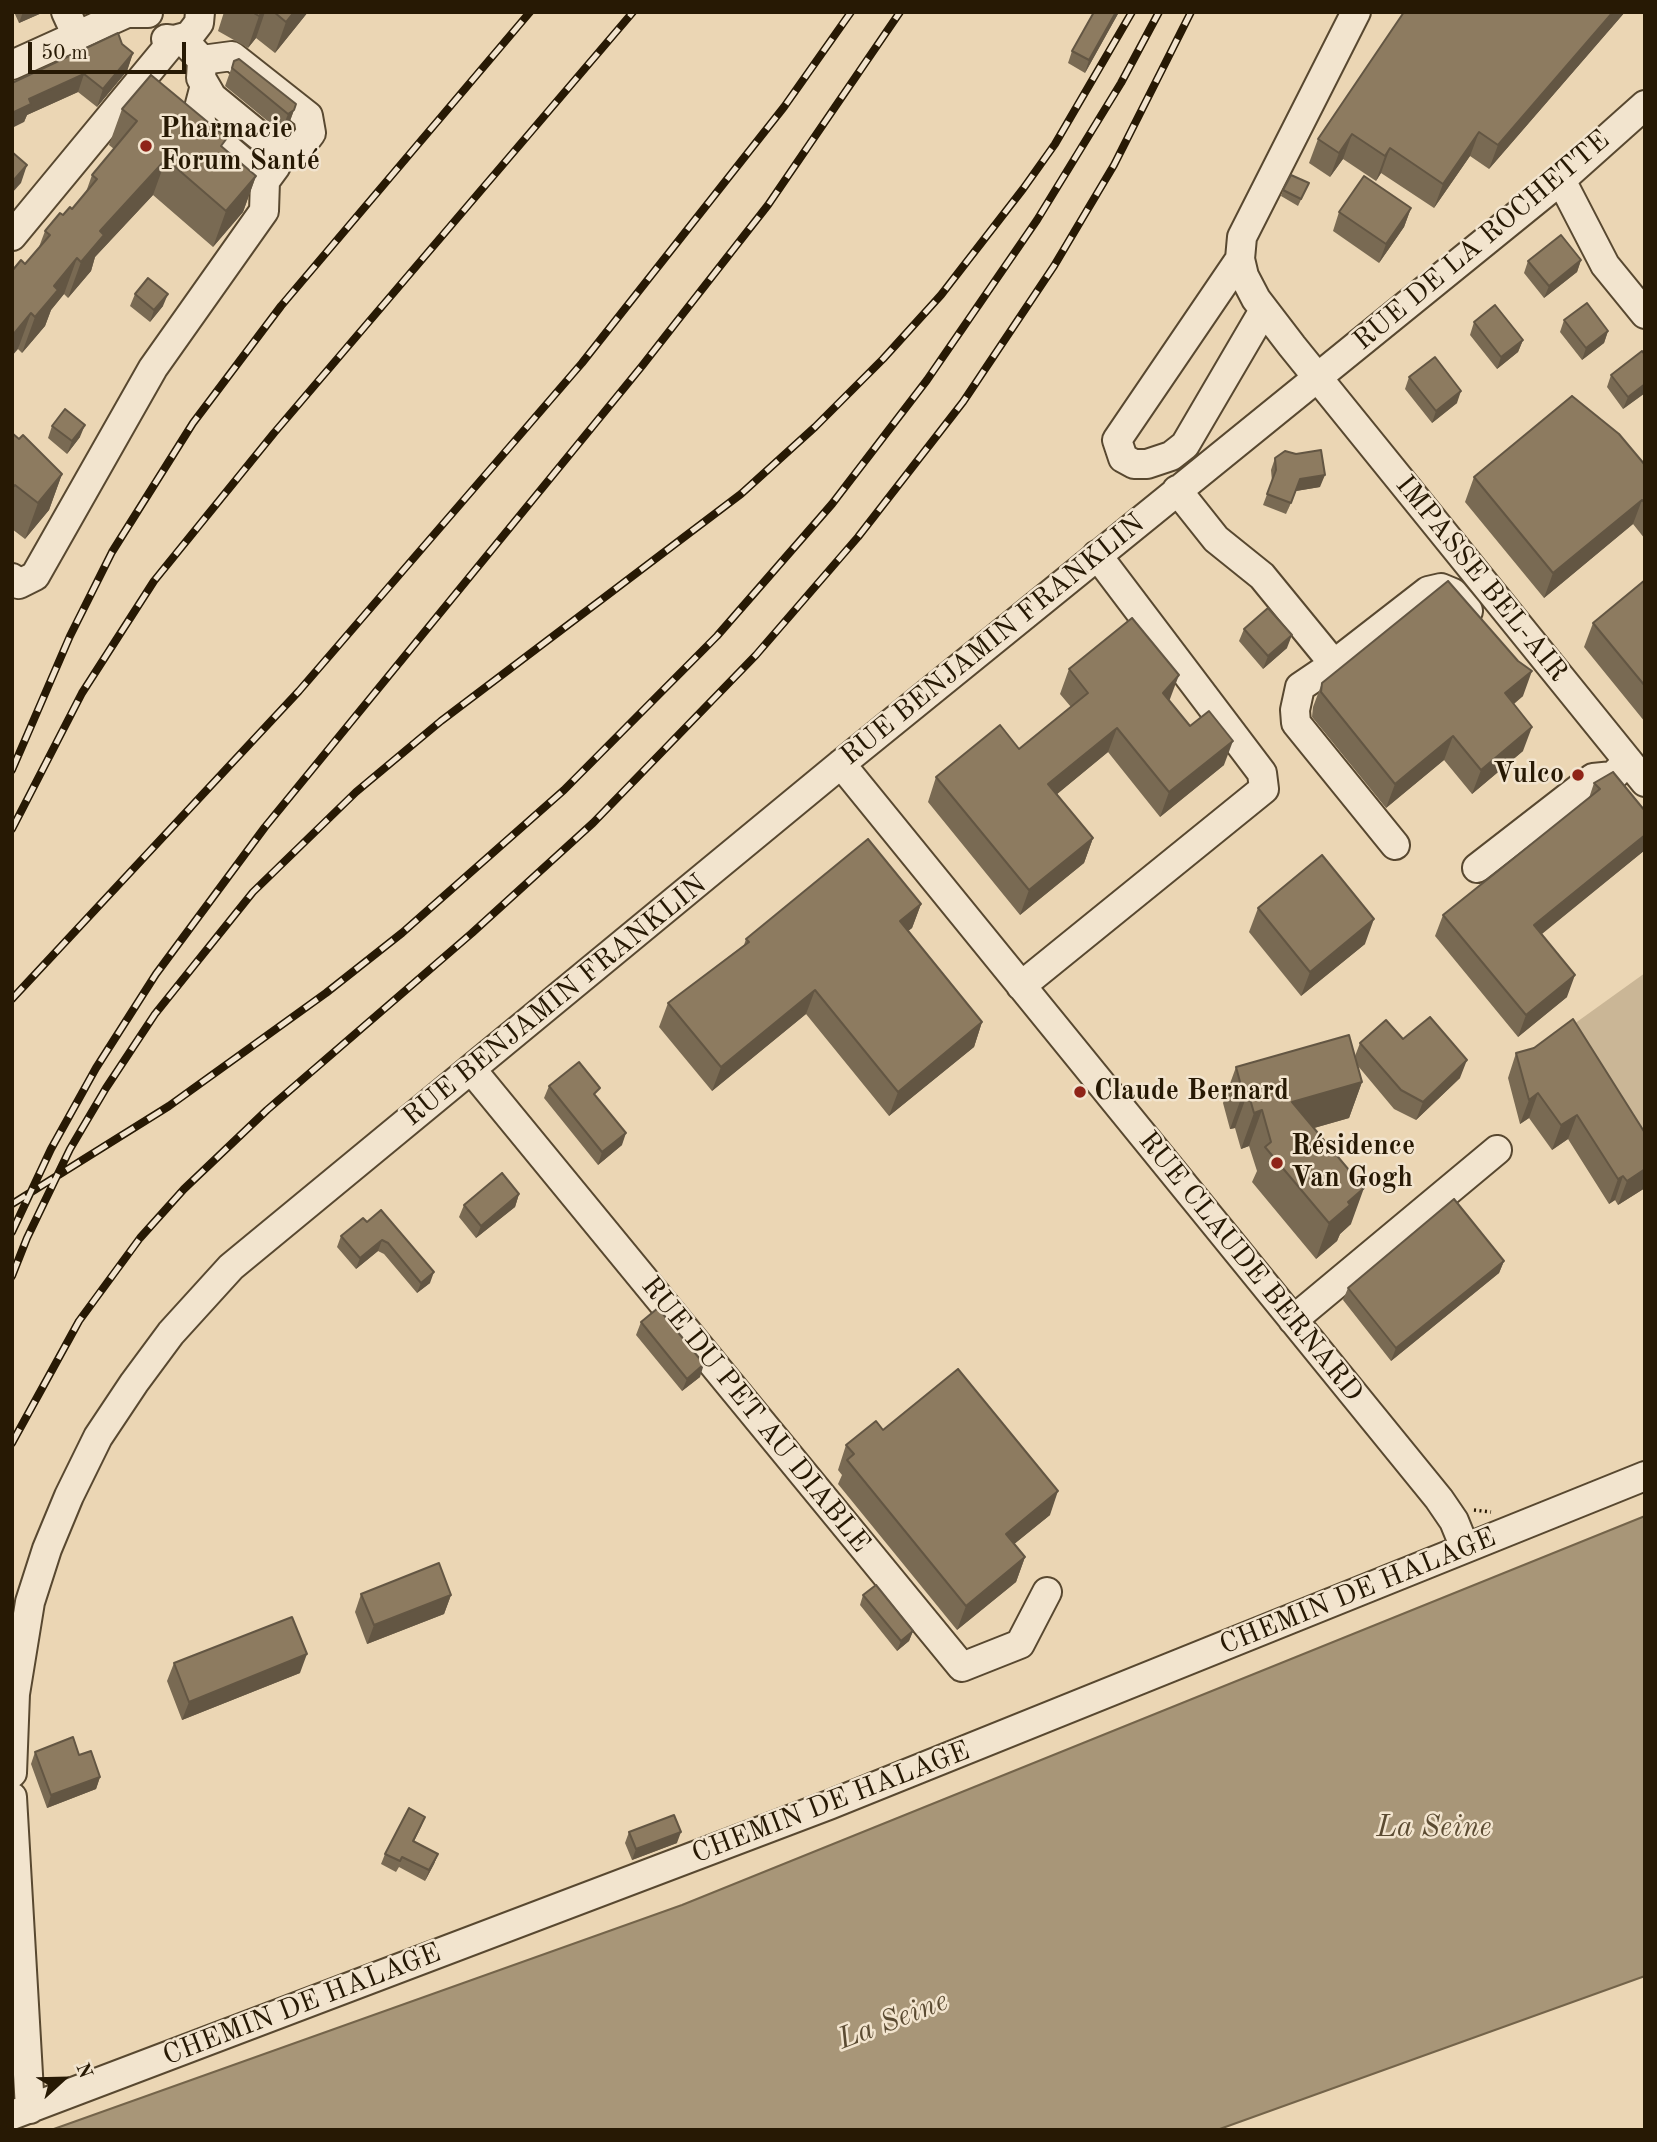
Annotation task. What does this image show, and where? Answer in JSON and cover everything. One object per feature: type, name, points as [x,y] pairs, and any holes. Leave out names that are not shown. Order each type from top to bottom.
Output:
[{"type":"street","points":[[12,236],[178,40],[195,30],[200,12]]},
{"type":"street","points":[[1264,310],[1185,445],[1171,456],[1147,464],[1134,464],[1123,458],[1117,440],[1240,258],[1242,237],[1356,12]]},
{"type":"street","points":[[12,65],[71,24],[127,13],[148,13],[152,29],[158,35],[178,40],[204,73],[212,97],[284,156]]},
{"type":"street","points":[[12,578],[19,584],[35,576],[153,368],[264,211],[265,181],[284,156],[299,149],[311,133],[308,116],[232,55],[204,73],[199,108],[202,127],[265,181]]},
{"type":"street","name":"RUE DE LA ROCHETTE","points":[[1318,376],[1561,180],[1645,105]]},
{"type":"street","points":[[1561,180],[1605,265],[1645,314]]},
{"type":"street","name":"IMPASSE BEL-AIR","points":[[1240,258],[1244,276],[1264,310],[1636,771]]},
{"type":"street","name":"RUE BENJAMIN FRANKLIN","points":[[12,1773],[15,1694],[30,1602],[47,1549],[98,1437],[171,1333],[231,1268],[841,764],[1318,376]]},
{"type":"street","points":[[1177,490],[1216,539],[1262,576],[1334,664]]},
{"type":"street","points":[[1021,986],[1264,789],[1262,773],[1097,555]]},
{"type":"street","points":[[1395,845],[1296,723],[1295,710],[1300,687],[1428,591],[1441,588],[1453,593],[1487,634]]},
{"type":"street","name":"RUE CLAUDE BERNARD","points":[[841,764],[1439,1499],[1454,1521],[1465,1548]]},
{"type":"street","points":[[1477,868],[1593,778],[1636,771]]},
{"type":"street","name":"RUE DU PET AU DIABLE","points":[[471,1069],[962,1667],[1020,1644],[1047,1592]]},
{"type":"street","points":[[1293,1320],[1497,1150]]},
{"type":"street","name":"CHEMIN DE HALAGE","points":[[21,2112],[842,1800],[1645,1476]]},
{"type":"street","points":[[12,1797],[21,2112]]},
{"type":"shaded area","points":[[1645,973],[1645,1147],[1567,1029]]},
{"type":"water","name":"La Seine","points":[[1645,1516],[1645,1976],[1217,2130],[51,2130],[682,1905]]},
{"type":"building","points":[[274,12],[294,12],[286,22]]},
{"type":"building","points":[[1094,12],[1116,12],[1089,60],[1072,51]]},
{"type":"building","points":[[1404,12],[1613,12],[1498,145],[1479,132],[1443,184],[1390,148],[1385,156],[1352,134],[1339,153],[1318,139]]},
{"type":"building","points":[[118,33],[122,44],[133,53],[103,89],[84,74],[29,99],[31,104],[12,113],[12,83]]},
{"type":"building","points":[[239,59],[296,104],[294,110],[288,114],[232,68],[234,61]]},
{"type":"building","points":[[151,75],[227,138],[221,146],[256,176],[226,211],[166,159],[100,231],[104,235],[81,262],[77,258],[54,286],[58,290],[35,317],[31,313],[12,336],[12,271],[21,260],[25,264],[50,235],[45,231],[60,213],[63,215],[70,207],[72,209],[97,179],[92,175],[137,121],[122,109]]},
{"type":"building","points":[[12,152],[27,165],[12,182]]},
{"type":"building","points":[[1291,175],[1309,183],[1301,199],[1283,190]]},
{"type":"building","points":[[1364,176],[1411,208],[1386,244],[1339,212]]},
{"type":"building","points":[[1561,235],[1581,260],[1549,286],[1528,261]]},
{"type":"building","points":[[148,278],[168,294],[154,310],[135,294]]},
{"type":"building","points":[[1587,303],[1608,331],[1586,348],[1564,320]]},
{"type":"building","points":[[1495,305],[1523,340],[1501,357],[1474,322]]},
{"type":"building","points":[[1642,351],[1645,355],[1645,384],[1628,397],[1611,375]]},
{"type":"building","points":[[1435,357],[1461,391],[1436,411],[1409,377]]},
{"type":"building","points":[[1572,396],[1619,434],[1645,465],[1645,503],[1642,500],[1553,573],[1474,477]]},
{"type":"building","points":[[65,409],[85,425],[72,441],[52,426]]},
{"type":"building","points":[[12,433],[19,439],[23,435],[62,474],[38,503],[15,485],[12,488]]},
{"type":"building","points":[[1321,450],[1325,475],[1300,479],[1291,503],[1267,494],[1276,470],[1275,458],[1285,451],[1296,454]]},
{"type":"building","points":[[1645,580],[1645,686],[1593,623]]},
{"type":"building","points":[[1448,581],[1518,661],[1532,671],[1505,693],[1532,727],[1481,770],[1453,736],[1395,784],[1321,692],[1322,683]]},
{"type":"building","points":[[1268,608],[1292,635],[1268,656],[1244,629]]},
{"type":"building","points":[[1132,618],[1179,675],[1163,693],[1190,726],[1209,711],[1233,741],[1169,792],[1117,728],[1048,784],[1093,838],[1029,890],[936,777],[1000,725],[1019,749],[1088,693],[1069,669]]},
{"type":"building","points":[[1613,772],[1645,811],[1645,835],[1534,925],[1575,975],[1526,1015],[1443,915],[1600,789],[1594,783]]},
{"type":"building","points":[[868,839],[921,904],[900,921],[982,1022],[898,1092],[815,990],[721,1067],[668,1003],[749,942],[746,939]]},
{"type":"building","points":[[1322,855],[1374,919],[1310,972],[1258,908]]},
{"type":"building","points":[[1430,1017],[1467,1060],[1423,1102],[1401,1090],[1360,1043],[1386,1020],[1403,1039]]},
{"type":"building","points":[[1573,1019],[1645,1133],[1645,1169],[1627,1181],[1623,1176],[1618,1179],[1577,1115],[1561,1125],[1538,1093],[1529,1100],[1516,1053],[1534,1048]]},
{"type":"building","points":[[1349,1035],[1362,1082],[1292,1102],[1364,1188],[1348,1202],[1350,1205],[1329,1223],[1265,1147],[1271,1142],[1262,1110],[1254,1113],[1248,1092],[1243,1093],[1236,1067]]},
{"type":"building","points":[[579,1062],[600,1088],[594,1094],[626,1133],[602,1152],[549,1086]]},
{"type":"building","points":[[502,1173],[519,1194],[481,1226],[464,1205]]},
{"type":"building","points":[[1454,1199],[1504,1261],[1396,1348],[1348,1288]]},
{"type":"building","points":[[381,1210],[434,1272],[421,1283],[388,1243],[382,1240],[360,1258],[341,1236],[363,1218],[367,1222]]},
{"type":"building","points":[[658,1308],[704,1364],[687,1379],[641,1322]]},
{"type":"building","points":[[958,1369],[1058,1491],[1006,1534],[1025,1557],[966,1606],[847,1460],[854,1454],[846,1445],[876,1421],[883,1430]]},
{"type":"building","points":[[439,1563],[451,1595],[374,1625],[361,1594]]},
{"type":"building","points":[[876,1585],[913,1631],[901,1641],[863,1595]]},
{"type":"building","points":[[292,1617],[307,1654],[189,1702],[174,1663]]},
{"type":"building","points":[[73,1737],[79,1755],[91,1751],[100,1777],[51,1795],[35,1752]]},
{"type":"building","points":[[409,1808],[425,1817],[413,1841],[438,1854],[429,1870],[402,1857],[400,1861],[385,1854]]},
{"type":"building","points":[[674,1815],[681,1832],[636,1849],[629,1832]]},
{"type":"railway","points":[[12,770],[70,636],[112,552],[193,423],[281,306],[530,12]]},
{"type":"railway","points":[[12,829],[82,693],[154,581],[274,433],[633,12]]},
{"type":"railway","points":[[12,999],[299,691],[582,363],[784,107],[851,12]]},
{"type":"railway","points":[[12,1232],[51,1149],[96,1068],[156,974],[265,827],[642,366],[768,205],[900,12]]},
{"type":"railway","points":[[12,1276],[27,1238],[70,1149],[106,1088],[155,1014],[253,892],[356,792],[441,721],[741,494],[815,427],[883,359],[941,295],[1023,189],[1055,144],[1132,12]]},
{"type":"railway","points":[[12,1204],[169,1106],[326,993],[402,933],[564,790],[717,636],[832,504],[927,380],[1037,220],[1121,83],[1159,12]]},
{"type":"railway","points":[[12,1443],[79,1321],[140,1238],[184,1189],[267,1110],[472,933],[593,823],[756,655],[858,537],[963,402],[1054,266],[1114,165],[1191,12]]},
{"type":"place","name":"Pharmacie Forum Santé","points":[[146,146]]},
{"type":"place","name":"Vulco","points":[[1578,775]]},
{"type":"place","name":"Claude Bernard","points":[[1080,1092]]},
{"type":"place","name":"Résidence Van Gogh","points":[[1277,1163]]}]
